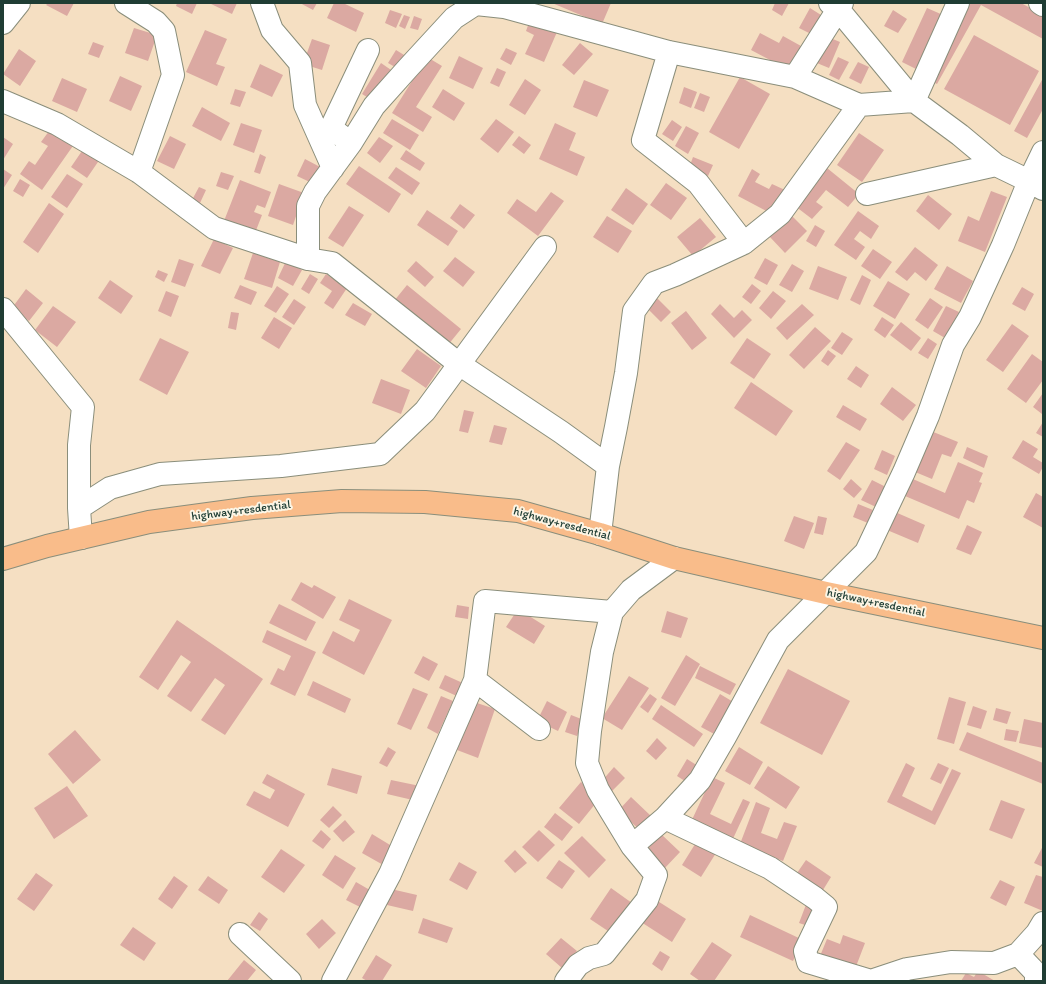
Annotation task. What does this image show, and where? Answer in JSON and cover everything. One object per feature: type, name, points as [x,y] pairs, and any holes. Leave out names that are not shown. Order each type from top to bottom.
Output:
[{"type":"highway","name":"highway+resdential","points":[[3,559],[149,522],[252,508],[342,500],[425,502],[518,511],[600,534],[674,558],[826,593],[1043,638]]},
{"type":"street","points":[[3,23],[19,3]]},
{"type":"street","points":[[126,3],[156,22],[164,31],[173,75],[139,172]]},
{"type":"street","points":[[262,3],[272,30],[300,63],[305,105],[333,168]]},
{"type":"street","points":[[308,259],[308,206],[315,192],[351,144],[374,106],[454,18],[477,3],[504,7],[669,52],[795,77],[859,105],[914,102]]},
{"type":"street","points":[[914,102],[958,3]]},
{"type":"street","points":[[795,77],[837,5],[914,102],[960,135],[996,165],[1036,185]]},
{"type":"street","points":[[351,144],[331,128],[368,50]]},
{"type":"street","points":[[669,52],[643,140],[698,183],[744,243]]},
{"type":"street","points":[[4,103],[57,124],[139,172],[214,228],[308,259],[332,263],[459,364],[561,432],[608,466]]},
{"type":"street","points":[[600,534],[608,466],[626,372],[634,311],[654,282],[674,275],[744,243],[780,214],[859,105]]},
{"type":"street","points":[[632,846],[665,818],[700,780],[778,640],[866,552],[904,472],[928,416],[953,345],[970,317],[1003,245],[1036,185],[1043,152]]},
{"type":"street","points":[[867,194],[996,165]]},
{"type":"street","points":[[79,508],[110,488],[160,474],[281,466],[380,454],[425,411],[545,247]]},
{"type":"street","points":[[3,309],[83,407],[79,444],[79,508],[81,538]]},
{"type":"street","points":[[566,981],[578,965],[589,958],[604,954],[647,900],[656,876],[632,846],[598,790],[587,763],[590,731],[602,652],[612,612],[631,590],[674,558]]},
{"type":"street","points":[[333,981],[390,874],[475,680],[485,601],[612,612]]},
{"type":"street","points":[[475,680],[539,729]]},
{"type":"street","points":[[665,818],[770,868],[826,906],[804,951],[808,962],[871,981],[907,969],[951,962],[994,963],[1018,954],[1037,933],[1043,923]]},
{"type":"street","points":[[240,934],[290,981]]},
{"type":"street","points":[[1018,954],[1036,973],[1036,981]]},
{"type":"building","points":[[48,3],[74,3],[67,16],[46,5]]},
{"type":"building","points":[[177,3],[197,3],[192,14],[176,6]]},
{"type":"building","points":[[209,3],[237,3],[232,14]]},
{"type":"building","points":[[300,3],[317,3],[313,10]]},
{"type":"building","points":[[334,3],[343,3],[364,13],[356,32],[327,18]]},
{"type":"building","points":[[552,3],[611,3],[602,24]]},
{"type":"building","points":[[775,3],[789,3],[782,16],[772,10]]},
{"type":"building","points":[[966,3],[1021,3],[1043,15],[1043,39],[981,5],[937,84],[925,78]]},
{"type":"building","points":[[810,8],[821,15],[811,34],[799,28]]},
{"type":"building","points":[[927,8],[943,15],[918,70],[902,62]]},
{"type":"building","points":[[390,10],[402,14],[396,28],[385,23]]},
{"type":"building","points":[[893,10],[907,19],[898,33],[884,26]]},
{"type":"building","points":[[404,15],[410,17],[405,29],[399,26]]},
{"type":"building","points":[[414,16],[422,19],[418,30],[410,28]]},
{"type":"building","points":[[530,20],[557,32],[544,62],[525,54],[534,35],[526,31]]},
{"type":"building","points":[[134,28],[157,35],[148,61],[125,53]]},
{"type":"building","points":[[205,30],[227,39],[216,64],[225,67],[217,86],[186,72]]},
{"type":"building","points":[[760,33],[779,43],[783,36],[801,46],[789,70],[751,50]]},
{"type":"building","points":[[823,35],[840,42],[829,68],[812,61]]},
{"type":"building","points":[[974,35],[1039,71],[1010,125],[944,89]]},
{"type":"building","points":[[312,39],[330,45],[322,70],[303,64]]},
{"type":"building","points":[[93,42],[104,46],[99,58],[88,54]]},
{"type":"building","points":[[580,43],[593,54],[574,75],[562,65]]},
{"type":"building","points":[[506,48],[517,53],[511,65],[500,59]]},
{"type":"building","points":[[19,49],[36,61],[20,86],[3,74]]},
{"type":"building","points":[[396,50],[409,58],[402,71],[388,63]]},
{"type":"building","points":[[459,56],[483,68],[473,89],[449,78]]},
{"type":"building","points":[[427,57],[442,66],[416,107],[432,117],[423,132],[392,113]]},
{"type":"building","points":[[838,57],[849,62],[839,80],[829,75]]},
{"type":"building","points":[[858,62],[869,67],[861,84],[849,78]]},
{"type":"building","points":[[381,63],[394,72],[375,102],[362,94]]},
{"type":"building","points":[[260,64],[283,75],[272,97],[250,87]]},
{"type":"building","points":[[497,68],[506,72],[499,87],[490,83]]},
{"type":"building","points":[[120,76],[142,86],[131,111],[109,101]]},
{"type":"building","points":[[740,77],[770,94],[739,149],[709,132]]},
{"type":"building","points":[[62,78],[87,89],[77,112],[52,101]]},
{"type":"building","points":[[1043,78],[1043,109],[1027,138],[1014,131]]},
{"type":"building","points":[[525,79],[541,90],[525,115],[509,105]]},
{"type":"building","points":[[584,80],[609,90],[597,117],[573,107]]},
{"type":"building","points":[[684,87],[697,92],[691,108],[679,103]]},
{"type":"building","points":[[235,89],[246,92],[240,107],[230,104]]},
{"type":"building","points":[[443,89],[465,103],[454,121],[432,107]]},
{"type":"building","points":[[700,93],[710,97],[704,112],[694,108]]},
{"type":"building","points":[[202,107],[230,123],[221,141],[192,126]]},
{"type":"building","points":[[392,119],[419,135],[410,150],[383,133]]},
{"type":"building","points":[[496,119],[514,132],[498,153],[480,139]]},
{"type":"building","points":[[672,120],[682,127],[673,141],[662,134]]},
{"type":"building","points":[[241,123],[262,130],[254,153],[233,145]]},
{"type":"building","points":[[555,123],[576,133],[569,150],[585,157],[577,176],[539,159]]},
{"type":"building","points":[[686,126],[699,133],[688,154],[675,146]]},
{"type":"building","points":[[52,127],[75,143],[42,190],[20,174],[29,161],[35,165],[48,146],[41,142]]},
{"type":"building","points":[[859,133],[884,150],[862,182],[837,165]]},
{"type":"building","points":[[170,136],[186,144],[174,169],[157,161]]},
{"type":"building","points":[[519,136],[531,145],[524,154],[512,145]]},
{"type":"building","points":[[3,137],[13,144],[3,160]]},
{"type":"building","points":[[379,137],[393,146],[380,163],[367,153]]},
{"type":"building","points":[[84,148],[100,159],[87,178],[71,167]]},
{"type":"building","points":[[406,150],[425,163],[420,171],[400,159]]},
{"type":"building","points":[[260,154],[266,157],[260,174],[254,172]]},
{"type":"building","points":[[693,157],[713,165],[708,176],[689,168]]},
{"type":"building","points":[[305,159],[322,168],[314,184],[297,176]]},
{"type":"building","points":[[359,166],[401,194],[389,213],[346,184]]},
{"type":"building","points":[[396,167],[420,183],[412,195],[388,178]]},
{"type":"building","points":[[827,168],[859,194],[848,207],[826,190],[816,202],[823,207],[812,219],[795,206]]},
{"type":"building","points":[[3,169],[12,175],[3,189]]},
{"type":"building","points":[[752,169],[760,174],[755,182],[769,189],[772,184],[785,190],[772,214],[738,196]]},
{"type":"building","points":[[221,172],[234,176],[228,190],[216,186]]},
{"type":"building","points":[[67,174],[83,184],[67,208],[51,197]]},
{"type":"building","points":[[20,179],[30,185],[23,197],[13,191]]},
{"type":"building","points":[[240,180],[271,192],[265,208],[257,205],[254,212],[262,215],[255,233],[224,221]]},
{"type":"building","points":[[666,183],[687,198],[671,220],[650,205]]},
{"type":"building","points":[[279,184],[304,193],[293,225],[268,216]]},
{"type":"building","points":[[199,187],[206,190],[200,203],[192,200]]},
{"type":"building","points":[[626,188],[648,204],[633,225],[611,210]]},
{"type":"building","points":[[991,191],[1007,197],[985,252],[958,241],[968,216],[979,221]]},
{"type":"building","points":[[551,192],[564,201],[538,236],[507,213],[517,199],[536,212]]},
{"type":"building","points":[[928,195],[952,214],[939,230],[916,211]]},
{"type":"building","points":[[49,203],[64,214],[38,253],[23,242]]},
{"type":"building","points":[[460,204],[475,215],[464,229],[450,218]]},
{"type":"building","points":[[349,206],[364,215],[343,247],[328,238]]},
{"type":"building","points":[[427,210],[458,231],[448,246],[417,225]]},
{"type":"building","points":[[858,211],[879,226],[871,239],[860,231],[854,239],[865,247],[856,260],[834,245]]},
{"type":"building","points":[[791,215],[807,231],[785,253],[769,236]]},
{"type":"building","points":[[607,216],[632,231],[618,253],[593,237]]},
{"type":"building","points":[[700,218],[716,237],[693,256],[677,237]]},
{"type":"building","points":[[815,225],[825,231],[816,247],[806,241]]},
{"type":"building","points":[[214,239],[233,248],[220,274],[201,266]]},
{"type":"building","points":[[915,247],[938,265],[926,281],[915,272],[907,281],[895,272]]},
{"type":"building","points":[[873,249],[892,262],[880,279],[861,266]]},
{"type":"building","points":[[253,253],[280,262],[272,288],[244,279]]},
{"type":"building","points":[[455,257],[475,272],[463,287],[443,271]]},
{"type":"building","points":[[765,258],[778,265],[767,285],[754,278]]},
{"type":"building","points":[[179,259],[194,264],[185,287],[171,282]]},
{"type":"building","points":[[286,261],[302,270],[293,286],[278,278]]},
{"type":"building","points":[[416,261],[434,277],[425,287],[407,271]]},
{"type":"building","points":[[792,264],[804,271],[792,292],[779,285]]},
{"type":"building","points":[[818,266],[847,277],[838,300],[809,289]]},
{"type":"building","points":[[947,266],[973,281],[961,303],[934,289]]},
{"type":"building","points":[[158,270],[168,274],[164,282],[155,277]]},
{"type":"building","points":[[310,274],[318,279],[309,294],[301,289]]},
{"type":"building","points":[[326,274],[347,288],[333,309],[324,303],[332,291],[320,283]]},
{"type":"building","points":[[862,275],[871,280],[860,305],[850,300]]},
{"type":"building","points":[[110,280],[133,296],[121,314],[98,298]]},
{"type":"building","points":[[888,281],[910,294],[895,319],[873,306]]},
{"type":"building","points":[[752,284],[761,291],[751,304],[742,297]]},
{"type":"building","points":[[240,285],[257,292],[251,305],[234,298]]},
{"type":"building","points":[[407,285],[461,329],[448,345],[394,301]]},
{"type":"building","points":[[277,286],[289,294],[276,313],[264,306]]},
{"type":"building","points":[[1022,287],[1034,294],[1025,311],[1012,304]]},
{"type":"building","points":[[26,289],[43,303],[29,321],[12,308]]},
{"type":"building","points":[[166,291],[179,296],[171,317],[158,311]]},
{"type":"building","points":[[773,291],[786,301],[771,319],[759,308]]},
{"type":"building","points":[[656,297],[671,312],[661,322],[646,307]]},
{"type":"building","points":[[930,298],[943,307],[928,329],[915,320]]},
{"type":"building","points":[[294,299],[306,307],[294,325],[282,317]]},
{"type":"building","points":[[353,303],[372,314],[365,326],[345,315]]},
{"type":"building","points":[[720,304],[734,318],[742,310],[752,320],[734,338],[711,314]]},
{"type":"building","points":[[802,304],[814,315],[787,340],[776,328]]},
{"type":"building","points":[[53,306],[76,322],[57,347],[35,330]]},
{"type":"building","points":[[946,306],[959,312],[945,338],[933,331]]},
{"type":"building","points":[[686,311],[707,338],[692,350],[671,323]]},
{"type":"building","points":[[231,312],[239,313],[236,330],[228,328]]},
{"type":"building","points":[[274,317],[292,328],[279,349],[261,338]]},
{"type":"building","points":[[882,317],[894,325],[885,338],[874,330]]},
{"type":"building","points":[[901,322],[921,338],[911,351],[890,335]]},
{"type":"building","points":[[1012,324],[1029,336],[1003,372],[986,360]]},
{"type":"building","points":[[815,327],[831,341],[804,369],[789,355]]},
{"type":"building","points":[[842,332],[853,339],[842,355],[831,348]]},
{"type":"building","points":[[160,338],[189,352],[167,395],[139,380]]},
{"type":"building","points":[[747,338],[771,354],[754,379],[730,363]]},
{"type":"building","points":[[928,338],[937,344],[928,359],[918,353]]},
{"type":"building","points":[[417,349],[441,366],[426,388],[401,371]]},
{"type":"building","points":[[828,350],[836,356],[828,366],[821,361]]},
{"type":"building","points":[[1032,354],[1043,362],[1043,380],[1026,403],[1007,389]]},
{"type":"building","points":[[856,366],[869,375],[861,388],[847,379]]},
{"type":"building","points":[[381,379],[410,390],[401,414],[372,403]]},
{"type":"building","points":[[751,382],[793,411],[776,436],[734,408]]},
{"type":"building","points":[[892,387],[916,405],[903,421],[880,404]]},
{"type":"building","points":[[1043,393],[1043,413],[1042,414],[1033,407]]},
{"type":"building","points":[[843,405],[867,419],[860,431],[836,417]]},
{"type":"building","points":[[464,410],[474,412],[468,433],[459,431]]},
{"type":"building","points":[[1043,422],[1043,437],[1036,433]]},
{"type":"building","points":[[494,425],[507,428],[502,445],[489,442]]},
{"type":"building","points":[[926,429],[958,442],[951,457],[942,454],[932,479],[908,469]]},
{"type":"building","points":[[1023,440],[1038,449],[1033,457],[1043,463],[1043,467],[1039,474],[1012,458]]},
{"type":"building","points":[[846,442],[860,450],[840,480],[827,471]]},
{"type":"building","points":[[967,447],[988,456],[984,468],[963,458]]},
{"type":"building","points":[[882,450],[895,456],[887,475],[874,469]]},
{"type":"building","points":[[958,462],[983,473],[979,482],[982,483],[974,503],[967,500],[959,519],[898,493],[906,476],[945,493]]},
{"type":"building","points":[[851,479],[862,489],[854,498],[843,489]]},
{"type":"building","points":[[872,480],[886,487],[876,507],[861,500]]},
{"type":"building","points":[[1036,493],[1043,497],[1043,528],[1023,517]]},
{"type":"building","points":[[858,504],[873,510],[868,523],[853,517]]},
{"type":"building","points":[[895,512],[925,525],[918,543],[887,530]]},
{"type":"building","points":[[794,516],[814,523],[804,549],[784,541]]},
{"type":"building","points":[[818,516],[827,518],[823,535],[814,533]]},
{"type":"building","points":[[967,525],[982,532],[971,555],[956,549]]},
{"type":"building","points":[[301,582],[312,588],[314,585],[336,597],[323,619],[291,600]]},
{"type":"building","points":[[349,599],[392,620],[364,675],[322,653],[333,631],[354,642],[360,630],[339,620]]},
{"type":"building","points":[[279,604],[316,622],[306,641],[269,623]]},
{"type":"building","points":[[457,605],[469,607],[468,619],[455,617]]},
{"type":"building","points":[[518,609],[545,626],[534,644],[506,627]]},
{"type":"building","points":[[667,611],[688,618],[681,638],[661,632]]},
{"type":"building","points":[[177,620],[263,679],[225,735],[201,720],[225,685],[215,678],[191,712],[167,696],[191,662],[181,655],[158,690],[139,677]]},
{"type":"building","points":[[267,630],[316,652],[295,696],[270,684],[278,668],[284,671],[291,656],[262,642]]},
{"type":"building","points":[[686,655],[700,664],[675,706],[661,698]]},
{"type":"building","points":[[423,656],[438,664],[429,681],[414,673]]},
{"type":"building","points":[[700,666],[736,684],[730,695],[695,678]]},
{"type":"building","points":[[788,669],[850,701],[822,755],[760,723]]},
{"type":"building","points":[[445,675],[465,684],[459,697],[439,688]]},
{"type":"building","points":[[629,676],[649,688],[622,730],[602,718]]},
{"type":"building","points":[[313,681],[351,699],[345,713],[307,695]]},
{"type":"building","points":[[413,688],[428,694],[411,730],[397,724]]},
{"type":"building","points":[[650,694],[657,699],[648,713],[640,707]]},
{"type":"building","points":[[720,694],[735,703],[716,735],[701,727]]},
{"type":"building","points":[[441,696],[453,701],[438,734],[427,728]]},
{"type":"building","points":[[949,697],[966,702],[954,744],[937,739]]},
{"type":"building","points":[[547,701],[567,712],[558,731],[537,721]]},
{"type":"building","points":[[474,702],[495,709],[478,758],[457,750]]},
{"type":"building","points":[[661,705],[703,734],[694,747],[652,719]]},
{"type":"building","points":[[973,706],[987,711],[981,729],[967,725]]},
{"type":"building","points":[[996,708],[1011,712],[1007,724],[993,720]]},
{"type":"building","points":[[571,715],[584,720],[577,736],[565,732]]},
{"type":"building","points":[[1024,719],[1043,723],[1043,748],[1019,743]]},
{"type":"building","points":[[1006,729],[1019,731],[1016,742],[1004,740]]},
{"type":"building","points":[[75,730],[101,760],[73,784],[48,754]]},
{"type":"building","points":[[967,732],[1043,763],[1043,784],[959,750]]},
{"type":"building","points":[[657,738],[667,748],[656,760],[646,751]]},
{"type":"building","points":[[388,747],[396,752],[387,767],[379,763]]},
{"type":"building","points":[[739,747],[763,762],[750,785],[725,771]]},
{"type":"building","points":[[687,759],[698,766],[688,783],[677,776]]},
{"type":"building","points":[[906,763],[915,768],[902,796],[932,811],[952,769],[961,773],[935,825],[887,802]]},
{"type":"building","points":[[938,763],[949,768],[941,784],[930,779]]},
{"type":"building","points":[[768,766],[800,787],[786,809],[754,788]]},
{"type":"building","points":[[614,767],[625,778],[612,791],[601,782]]},
{"type":"building","points":[[332,768],[362,776],[357,794],[327,785]]},
{"type":"building","points":[[267,774],[305,794],[288,827],[246,805],[254,791],[270,799],[275,790],[262,783]]},
{"type":"building","points":[[712,777],[725,783],[710,814],[731,824],[743,799],[750,802],[731,843],[690,824]]},
{"type":"building","points":[[391,780],[420,786],[417,801],[387,794]]},
{"type":"building","points":[[581,782],[600,798],[579,824],[559,808]]},
{"type":"building","points":[[67,786],[88,816],[54,839],[34,808]]},
{"type":"building","points":[[631,797],[651,816],[639,829],[618,811]]},
{"type":"building","points":[[1001,800],[1025,809],[1012,839],[989,830]]},
{"type":"building","points":[[756,802],[770,808],[761,833],[777,839],[784,822],[797,826],[783,861],[740,844]]},
{"type":"building","points":[[333,806],[342,815],[329,828],[320,820]]},
{"type":"building","points":[[555,813],[573,827],[562,841],[544,827]]},
{"type":"building","points":[[345,820],[355,832],[343,842],[333,831]]},
{"type":"building","points":[[321,830],[331,839],[323,849],[312,841]]},
{"type":"building","points":[[539,830],[555,845],[538,862],[522,847]]},
{"type":"building","points":[[372,834],[395,848],[385,866],[362,853]]},
{"type":"building","points":[[661,834],[680,852],[663,870],[644,853]]},
{"type":"building","points":[[582,836],[606,860],[589,878],[564,853]]},
{"type":"building","points":[[697,841],[716,853],[701,877],[682,865]]},
{"type":"building","points":[[1043,846],[1043,867],[1034,863]]},
{"type":"building","points":[[281,849],[305,865],[284,893],[261,877]]},
{"type":"building","points":[[515,850],[527,863],[515,873],[504,861]]},
{"type":"building","points":[[335,855],[356,868],[343,889],[322,875]]},
{"type":"building","points":[[559,860],[575,871],[562,889],[546,878]]},
{"type":"building","points":[[806,860],[831,877],[823,890],[797,873]]},
{"type":"building","points":[[459,862],[477,872],[467,890],[449,880]]},
{"type":"building","points":[[36,873],[53,885],[34,911],[17,899]]},
{"type":"building","points":[[1036,875],[1043,877],[1043,911],[1024,903]]},
{"type":"building","points":[[174,876],[188,886],[172,909],[158,899]]},
{"type":"building","points":[[208,876],[228,890],[219,904],[198,890]]},
{"type":"building","points":[[1000,880],[1015,887],[1006,906],[990,898]]},
{"type":"building","points":[[356,882],[375,893],[366,910],[346,900]]},
{"type":"building","points":[[611,888],[632,903],[611,933],[590,919]]},
{"type":"building","points":[[391,889],[417,895],[413,911],[387,905]]},
{"type":"building","points":[[656,900],[686,919],[672,942],[641,922]]},
{"type":"building","points":[[807,902],[820,907],[811,927],[799,923]]},
{"type":"building","points":[[259,912],[268,919],[260,931],[250,925]]},
{"type":"building","points":[[750,915],[803,940],[793,961],[740,937]]},
{"type":"building","points":[[423,918],[453,928],[447,943],[418,933]]},
{"type":"building","points":[[322,919],[336,933],[319,949],[306,934]]},
{"type":"building","points":[[133,927],[156,943],[144,961],[120,945]]},
{"type":"building","points":[[843,935],[865,943],[855,969],[820,956],[827,939],[840,944]]},
{"type":"building","points":[[561,938],[577,951],[562,968],[546,954]]},
{"type":"building","points":[[712,942],[732,955],[714,981],[700,981],[690,974]]},
{"type":"building","points":[[660,951],[670,957],[662,971],[652,964]]},
{"type":"building","points":[[376,955],[392,965],[382,981],[367,981],[362,978]]},
{"type":"building","points":[[244,960],[256,970],[247,981],[227,981]]},
{"type":"building","points":[[978,971],[995,981],[961,981],[966,973],[974,977]]}]
